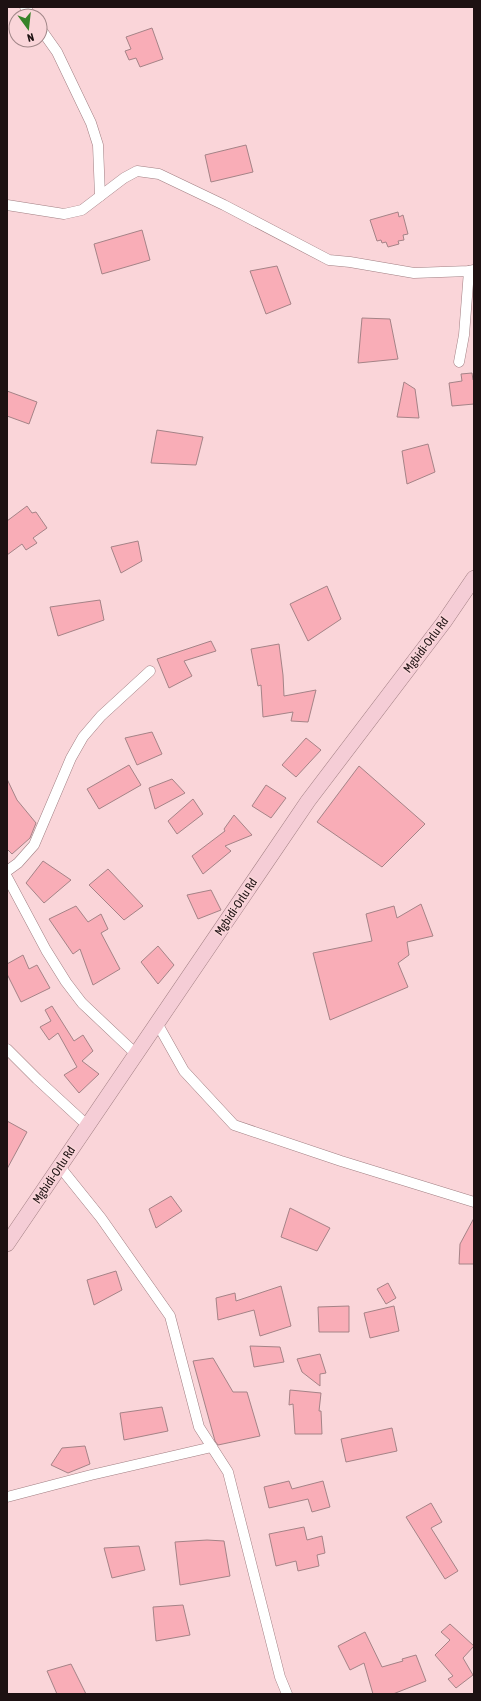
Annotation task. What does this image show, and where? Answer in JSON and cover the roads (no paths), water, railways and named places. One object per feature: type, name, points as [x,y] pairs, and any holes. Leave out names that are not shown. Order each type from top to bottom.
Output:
[{"type":"main road","name":"Mgbidi-Orlu Rd","points":[[7,1244],[308,801],[444,622],[474,578]]},
{"type":"street","points":[[48,39],[57,52],[91,123],[98,145],[100,196]]},
{"type":"street","points":[[7,205],[64,214],[82,210],[124,178],[137,171],[155,173],[224,205],[329,260],[414,273],[471,270],[464,335],[459,362]]},
{"type":"street","points":[[7,871],[18,863],[34,845],[71,758],[83,737],[101,716],[150,671]]},
{"type":"street","points":[[7,876],[46,950],[66,982],[82,1003],[136,1054]]},
{"type":"street","points":[[157,1023],[184,1071],[234,1125],[341,1161],[474,1202]]},
{"type":"street","points":[[7,1049],[88,1126]]},
{"type":"street","points":[[60,1167],[101,1218],[170,1316],[199,1427],[228,1472],[280,1677],[287,1694]]},
{"type":"street","points":[[7,1230],[36,1202]]},
{"type":"street","points":[[7,1497],[91,1475],[212,1447]]}]
